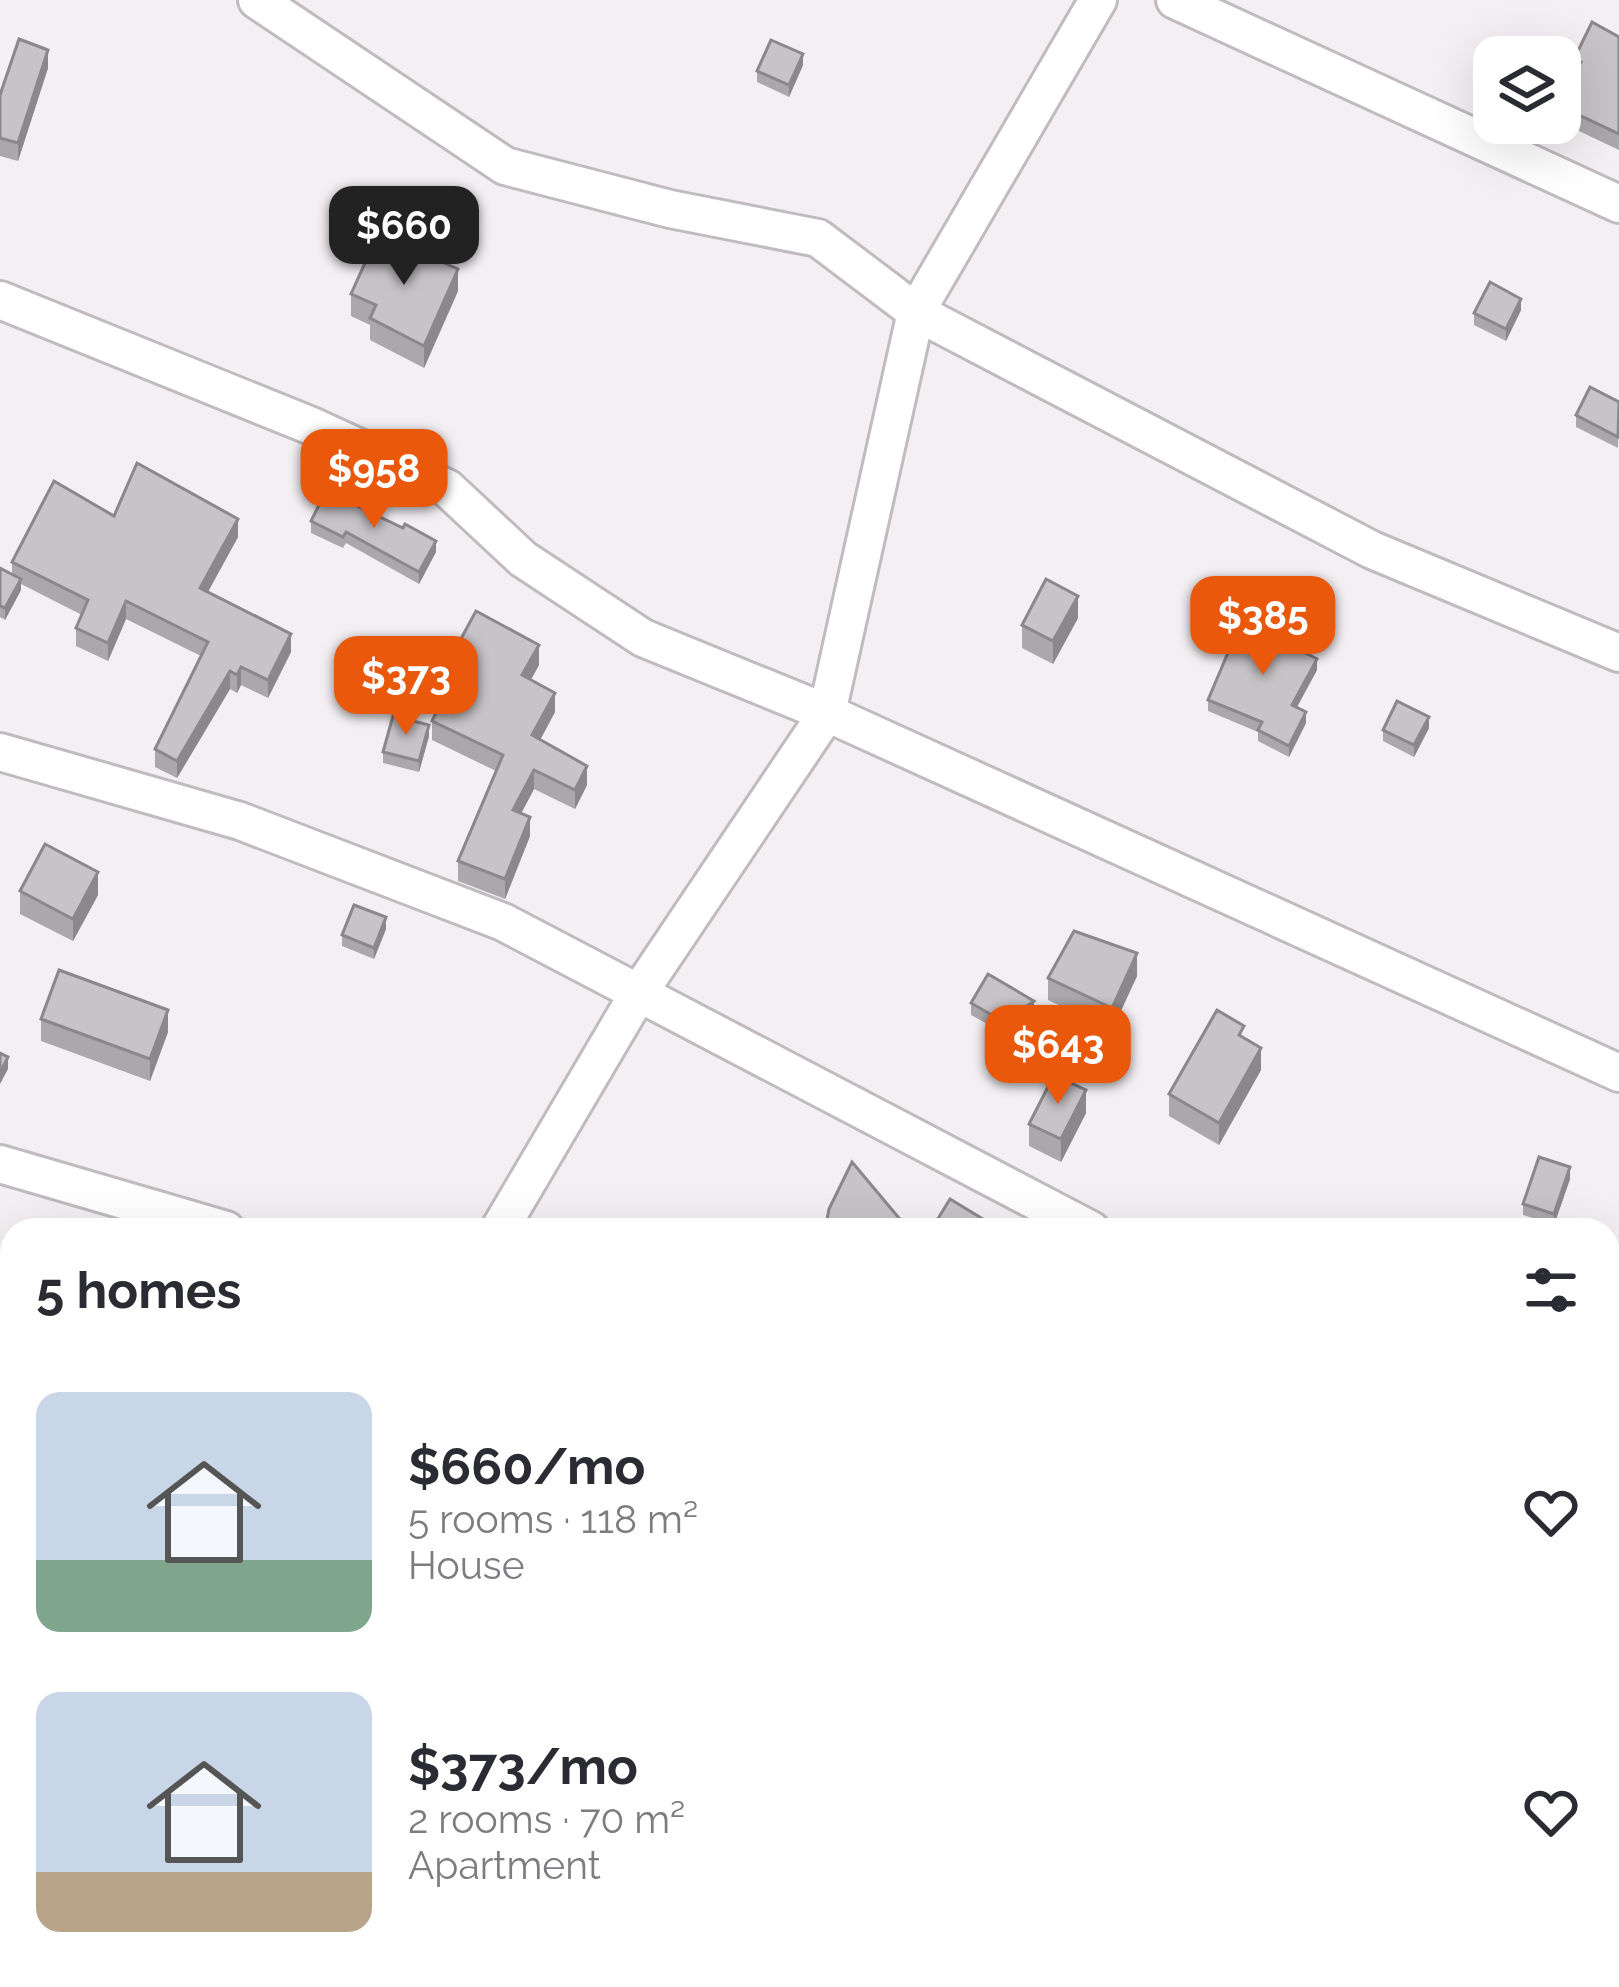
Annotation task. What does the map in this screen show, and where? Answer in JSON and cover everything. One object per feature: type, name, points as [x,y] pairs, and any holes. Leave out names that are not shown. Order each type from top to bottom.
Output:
[{"type":"street","points":[[257,0],[506,166],[670,209],[818,238],[916,312],[1372,550],[1619,653]]},
{"type":"street","points":[[506,1218],[638,994],[826,712],[916,312],[1098,0]]},
{"type":"street","points":[[1175,0],[1619,204]]},
{"type":"street","points":[[0,300],[314,427],[447,488],[524,560],[643,638],[826,712],[1619,1073]]},
{"type":"street","points":[[0,752],[262,830],[503,922],[1068,1218]]},
{"type":"street","points":[[0,1164],[185,1218]]},
{"type":"building","points":[[1592,22],[1619,37],[1619,134],[1581,116],[1581,45]]},
{"type":"building","points":[[19,39],[48,50],[18,143],[0,138],[0,95]]},
{"type":"building","points":[[771,40],[803,54],[789,85],[757,71]]},
{"type":"building","points":[[378,234],[458,269],[424,346],[370,318],[376,305],[351,294]]},
{"type":"building","points":[[1490,282],[1521,299],[1506,329],[1474,313]]},
{"type":"building","points":[[1590,387],[1619,402],[1618,437],[1576,415]]},
{"type":"building","points":[[137,463],[238,519],[200,588],[291,634],[268,680],[241,667],[237,675],[230,671],[177,761],[155,749],[208,642],[126,601],[108,643],[76,628],[88,600],[12,562],[54,481],[114,516]]},
{"type":"building","points":[[326,491],[436,541],[419,572],[346,532],[343,537],[311,521]]},
{"type":"building","points":[[0,568],[21,579],[5,608],[0,606]]},
{"type":"building","points":[[1046,579],[1078,596],[1053,641],[1022,625]]},
{"type":"building","points":[[1249,603],[1282,641],[1317,659],[1292,705],[1306,712],[1289,746],[1258,730],[1262,722],[1208,700]]},
{"type":"building","points":[[476,611],[539,645],[522,675],[555,693],[532,735],[587,766],[575,790],[534,770],[513,810],[530,817],[505,879],[458,861],[503,755],[432,721],[459,664],[450,659]]},
{"type":"building","points":[[1397,701],[1429,717],[1414,745],[1383,730]]},
{"type":"building","points":[[393,716],[429,725],[419,761],[383,752]]},
{"type":"building","points":[[45,844],[98,872],[73,919],[20,891]]},
{"type":"building","points":[[354,905],[386,917],[374,948],[342,935]]},
{"type":"building","points":[[1074,931],[1137,953],[1112,1008],[1048,978]]},
{"type":"building","points":[[59,970],[168,1010],[150,1059],[41,1019]]},
{"type":"building","points":[[988,974],[1034,1001],[1004,1022],[971,1003]]},
{"type":"building","points":[[1217,1010],[1244,1026],[1239,1035],[1261,1048],[1219,1123],[1169,1094]]},
{"type":"building","points":[[1054,1075],[1086,1090],[1061,1139],[1029,1124]]},
{"type":"building","points":[[1539,1157],[1570,1167],[1554,1214],[1523,1204]]},
{"type":"building","points":[[852,1162],[899,1218],[827,1218]]},
{"type":"building","points":[[950,1199],[981,1218],[938,1218]]}]
